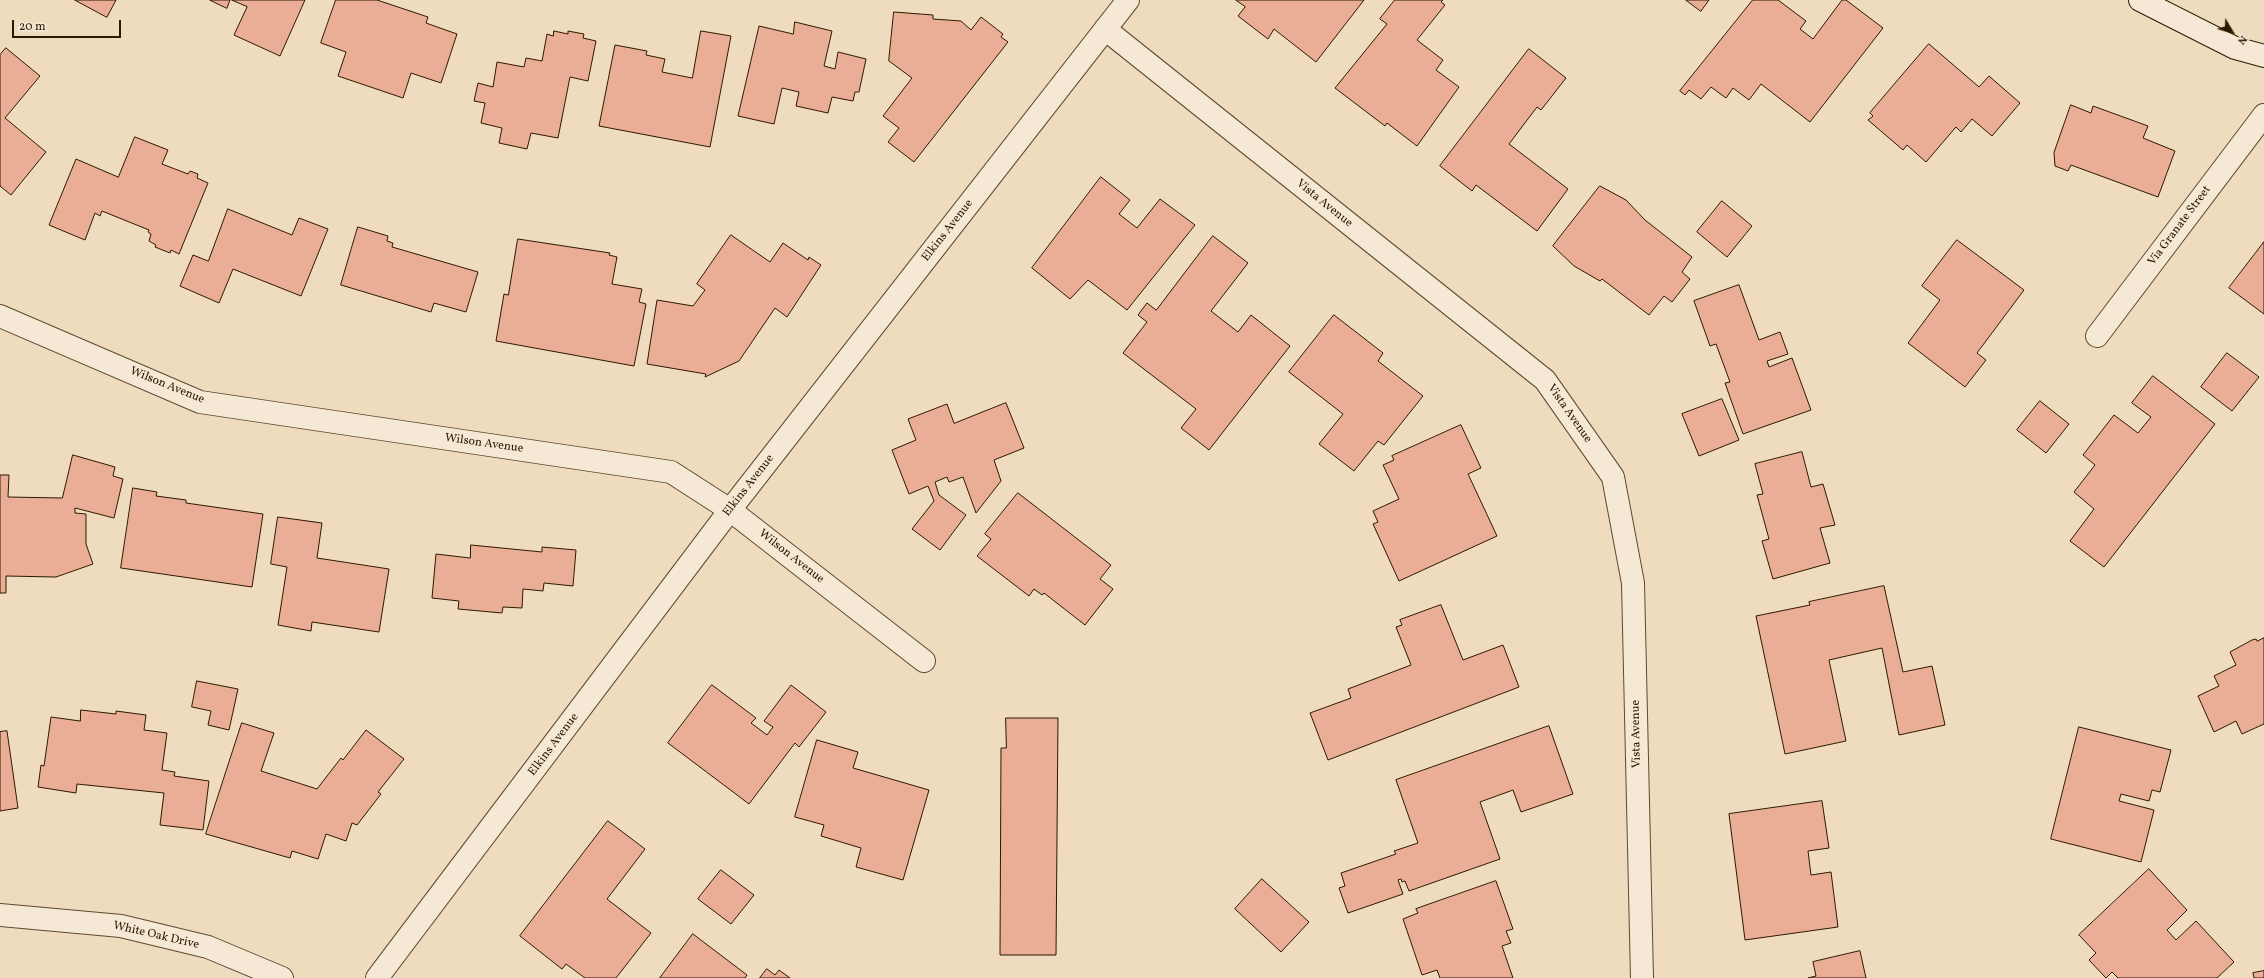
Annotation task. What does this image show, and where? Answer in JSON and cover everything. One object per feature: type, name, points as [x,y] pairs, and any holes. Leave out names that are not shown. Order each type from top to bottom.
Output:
[{"type":"street","name":"Elkins Avenue","points":[[377,978],[730,510],[1128,0]]},
{"type":"street","points":[[2140,0],[2235,48],[2264,56]]},
{"type":"street","name":"Vista Avenue","points":[[1105,29],[1545,380],[1613,477],[1633,583],[1642,978]]},
{"type":"street","name":"Via Granate Street","points":[[2097,336],[2264,115]]},
{"type":"street","name":"Wilson Avenue","points":[[0,316],[200,402],[671,472],[730,510],[924,661]]},
{"type":"street","name":"White Oak Drive","points":[[0,915],[121,926],[208,948],[282,978]]},
{"type":"building","points":[[75,0],[116,0],[107,17]]},
{"type":"building","points":[[210,0],[230,0],[227,8]]},
{"type":"building","points":[[232,0],[305,0],[280,56],[234,35],[247,7]]},
{"type":"building","points":[[336,0],[377,0],[428,17],[426,23],[457,34],[441,83],[411,73],[403,98],[338,76],[346,52],[321,43]]},
{"type":"building","points":[[1236,0],[1364,0],[1316,62],[1274,29],[1268,39],[1238,16],[1245,7]]},
{"type":"building","points":[[1395,0],[1443,0],[1441,2],[1445,5],[1417,40],[1443,60],[1436,70],[1459,87],[1417,146],[1387,123],[1385,126],[1335,88],[1387,24],[1380,19]]},
{"type":"building","points":[[1686,0],[1709,0],[1701,11]]},
{"type":"building","points":[[1753,0],[1778,0],[1806,21],[1800,29],[1813,39],[1842,0],[1846,0],[1883,28],[1810,122],[1761,84],[1749,100],[1733,88],[1726,98],[1711,87],[1701,99],[1689,90],[1685,95],[1680,91]]},
{"type":"building","points":[[894,12],[933,15],[933,19],[961,21],[971,30],[981,17],[1003,34],[1001,37],[1008,42],[914,162],[888,142],[899,128],[883,116],[912,78],[889,61]]},
{"type":"building","points":[[795,22],[832,31],[824,66],[835,69],[838,52],[866,59],[859,92],[855,92],[853,101],[832,97],[828,113],[796,106],[799,92],[782,88],[774,124],[738,116],[759,26],[793,34]]},
{"type":"building","points":[[554,31],[568,34],[568,31],[584,34],[583,38],[596,41],[588,81],[570,77],[558,138],[531,133],[527,149],[499,143],[502,128],[481,123],[485,103],[474,101],[478,83],[493,87],[497,62],[524,67],[526,58],[542,61],[547,34],[553,36]]},
{"type":"building","points":[[701,31],[731,36],[710,147],[599,126],[615,45],[647,51],[646,55],[665,59],[662,72],[692,78]]},
{"type":"building","points":[[1929,44],[1979,87],[1989,76],[2020,103],[1992,136],[1972,119],[1961,132],[1956,127],[1926,162],[1907,145],[1903,150],[1868,120],[1873,116],[1870,113]]},
{"type":"building","points":[[6,48],[40,76],[5,118],[46,152],[11,195],[0,186],[0,55]]},
{"type":"building","points":[[1529,49],[1566,78],[1541,110],[1537,107],[1509,144],[1568,189],[1537,231],[1476,185],[1472,191],[1440,166]]},
{"type":"building","points":[[2071,105],[2091,113],[2093,106],[2148,126],[2143,138],[2175,151],[2158,197],[2071,165],[2068,171],[2055,166],[2054,153]]},
{"type":"building","points":[[135,137],[168,150],[162,164],[188,174],[190,171],[198,174],[197,178],[208,183],[179,254],[171,250],[170,253],[155,247],[156,245],[149,241],[151,234],[148,232],[149,230],[102,211],[100,216],[95,213],[85,240],[49,225],[76,159],[118,177]]},
{"type":"building","points":[[1101,177],[1130,200],[1119,214],[1137,228],[1160,199],[1195,225],[1127,310],[1088,280],[1070,299],[1032,268]]},
{"type":"building","points":[[1600,186],[1626,200],[1645,220],[1692,257],[1682,272],[1690,279],[1672,302],[1664,296],[1649,315],[1602,279],[1600,281],[1574,266],[1553,246]]},
{"type":"building","points":[[1722,201],[1752,226],[1727,257],[1697,232]]},
{"type":"building","points":[[228,209],[292,235],[299,218],[328,229],[301,296],[233,269],[219,303],[180,286],[193,255],[208,261]]},
{"type":"building","points":[[358,227],[388,236],[387,241],[393,243],[392,247],[478,272],[466,312],[434,303],[431,312],[341,285]]},
{"type":"building","points":[[731,235],[770,262],[783,243],[808,260],[809,257],[821,265],[787,317],[775,308],[739,361],[705,377],[706,374],[647,364],[657,300],[693,306],[705,290],[697,284]]},
{"type":"building","points":[[1213,236],[1248,263],[1211,311],[1238,332],[1251,315],[1290,346],[1209,450],[1181,428],[1196,409],[1123,353],[1147,322],[1138,315],[1147,303],[1156,310]]},
{"type":"building","points":[[518,239],[610,253],[609,255],[617,257],[612,284],[642,289],[639,302],[646,304],[634,366],[496,341],[504,294],[508,295]]},
{"type":"building","points":[[1957,240],[2024,290],[1977,353],[1986,360],[1965,387],[1908,343],[1940,300],[1922,286]]},
{"type":"building","points":[[2264,242],[2264,314],[2229,288]]},
{"type":"building","points":[[1739,285],[1759,340],[1780,332],[1788,354],[1767,361],[1769,367],[1792,358],[1811,410],[1743,434],[1725,383],[1730,382],[1716,344],[1710,346],[1694,301]]},
{"type":"building","points":[[1334,315],[1383,353],[1378,361],[1423,396],[1384,445],[1378,441],[1354,471],[1319,444],[1343,414],[1289,372]]},
{"type":"building","points":[[2227,353],[2259,377],[2232,411],[2201,387]]},
{"type":"building","points":[[2153,376],[2215,424],[2104,567],[2070,541],[2094,509],[2074,492],[2095,465],[2083,455],[2114,415],[2138,433],[2151,417],[2132,403]]},
{"type":"building","points":[[1722,399],[1739,440],[1699,456],[1682,414]]},
{"type":"building","points":[[2040,401],[2069,424],[2046,453],[2017,430]]},
{"type":"building","points":[[1006,403],[1024,448],[994,460],[1001,481],[976,513],[963,477],[949,482],[947,477],[935,482],[939,495],[966,515],[940,550],[912,529],[934,501],[928,486],[909,494],[892,450],[916,440],[908,419],[947,404],[954,423]]},
{"type":"building","points":[[1461,425],[1481,468],[1468,474],[1497,536],[1399,581],[1373,524],[1378,522],[1373,511],[1399,499],[1383,465],[1394,460],[1392,456]]},
{"type":"building","points":[[1802,452],[1811,487],[1823,484],[1835,525],[1820,528],[1830,563],[1773,579],[1762,541],[1769,539],[1757,495],[1763,494],[1755,464]]},
{"type":"building","points":[[73,455],[115,467],[113,476],[123,479],[114,518],[75,508],[75,513],[86,514],[86,544],[93,564],[56,577],[6,576],[6,593],[0,593],[0,475],[9,475],[8,497],[62,498]]},
{"type":"building","points":[[133,488],[157,492],[156,496],[186,500],[186,503],[263,514],[252,587],[121,568]]},
{"type":"building","points":[[1018,493],[1111,565],[1100,579],[1113,589],[1085,625],[1044,593],[1042,595],[1034,589],[1029,596],[977,556],[991,539],[985,534]]},
{"type":"building","points":[[278,517],[322,523],[317,558],[389,569],[379,632],[312,622],[311,631],[278,625],[287,567],[271,564]]},
{"type":"building","points":[[471,545],[542,552],[542,547],[576,550],[573,586],[544,583],[543,591],[523,589],[522,608],[503,607],[502,613],[458,609],[459,601],[432,598],[436,554],[470,558]]},
{"type":"building","points":[[1884,586],[1903,672],[1932,666],[1945,725],[1899,735],[1882,648],[1829,660],[1846,741],[1785,754],[1756,616],[1810,605],[1809,602]]},
{"type":"building","points":[[1441,605],[1463,660],[1503,645],[1519,687],[1328,760],[1310,713],[1351,698],[1348,689],[1411,665],[1396,627],[1402,625],[1400,620]]},
{"type":"building","points":[[2264,638],[2264,724],[2242,734],[2236,721],[2214,732],[2198,696],[2219,686],[2214,676],[2236,665],[2230,652],[2252,640],[2256,639],[2257,641]]},
{"type":"building","points":[[197,681],[238,689],[229,730],[208,725],[211,711],[192,707]]},
{"type":"building","points":[[712,685],[756,718],[751,723],[767,735],[773,727],[764,721],[791,685],[826,712],[799,747],[795,743],[749,804],[668,743]]},
{"type":"building","points":[[81,710],[116,714],[116,711],[146,715],[144,730],[167,733],[162,770],[175,772],[174,776],[209,781],[203,830],[160,825],[164,793],[77,784],[76,793],[38,787],[41,765],[44,766],[51,717],[80,721]]},
{"type":"building","points":[[1006,718],[1058,718],[1056,955],[1000,955],[1001,748],[1006,748]]},
{"type":"building","points":[[242,723],[274,733],[261,771],[317,789],[341,758],[343,760],[366,730],[404,759],[378,792],[381,794],[357,825],[352,823],[346,841],[326,834],[318,859],[292,851],[290,858],[206,834]]},
{"type":"building","points":[[1549,726],[1573,794],[1521,812],[1513,790],[1480,802],[1500,859],[1409,891],[1405,881],[1402,882],[1401,879],[1398,880],[1403,894],[1348,913],[1339,888],[1345,886],[1341,873],[1396,854],[1394,851],[1418,843],[1396,780]]},
{"type":"building","points":[[2079,727],[2171,750],[2160,792],[2152,790],[2149,801],[2121,794],[2119,801],[2154,810],[2141,862],[2051,839]]},
{"type":"building","points":[[7,731],[18,808],[0,811],[0,732]]},
{"type":"building","points":[[817,740],[858,752],[853,768],[929,790],[903,880],[856,867],[861,848],[821,836],[824,825],[795,817]]},
{"type":"building","points":[[1822,801],[1829,848],[1808,851],[1811,875],[1831,872],[1838,927],[1745,940],[1729,814]]},
{"type":"building","points":[[608,821],[645,849],[607,899],[651,933],[616,978],[585,978],[566,964],[562,969],[520,936]]},
{"type":"building","points":[[2149,869],[2187,910],[2167,930],[2176,940],[2196,921],[2234,962],[2217,978],[2118,978],[2112,972],[2106,978],[2089,960],[2096,953],[2079,935]]},
{"type":"building","points":[[721,870],[754,895],[731,924],[698,899]]},
{"type":"building","points":[[1262,879],[1309,922],[1281,952],[1235,909]]},
{"type":"building","points":[[1496,881],[1513,929],[1506,931],[1511,943],[1502,946],[1513,978],[1440,978],[1437,970],[1422,975],[1403,919],[1418,913],[1416,909]]},
{"type":"building","points":[[693,934],[747,975],[745,978],[660,978]]},
{"type":"building","points":[[1860,951],[1866,978],[1808,978],[1816,976],[1813,962]]},
{"type":"building","points":[[767,969],[775,975],[779,970],[790,978],[760,978]]},
{"type":"building","points":[[2264,971],[2264,978],[2254,978],[2253,973]]}]
